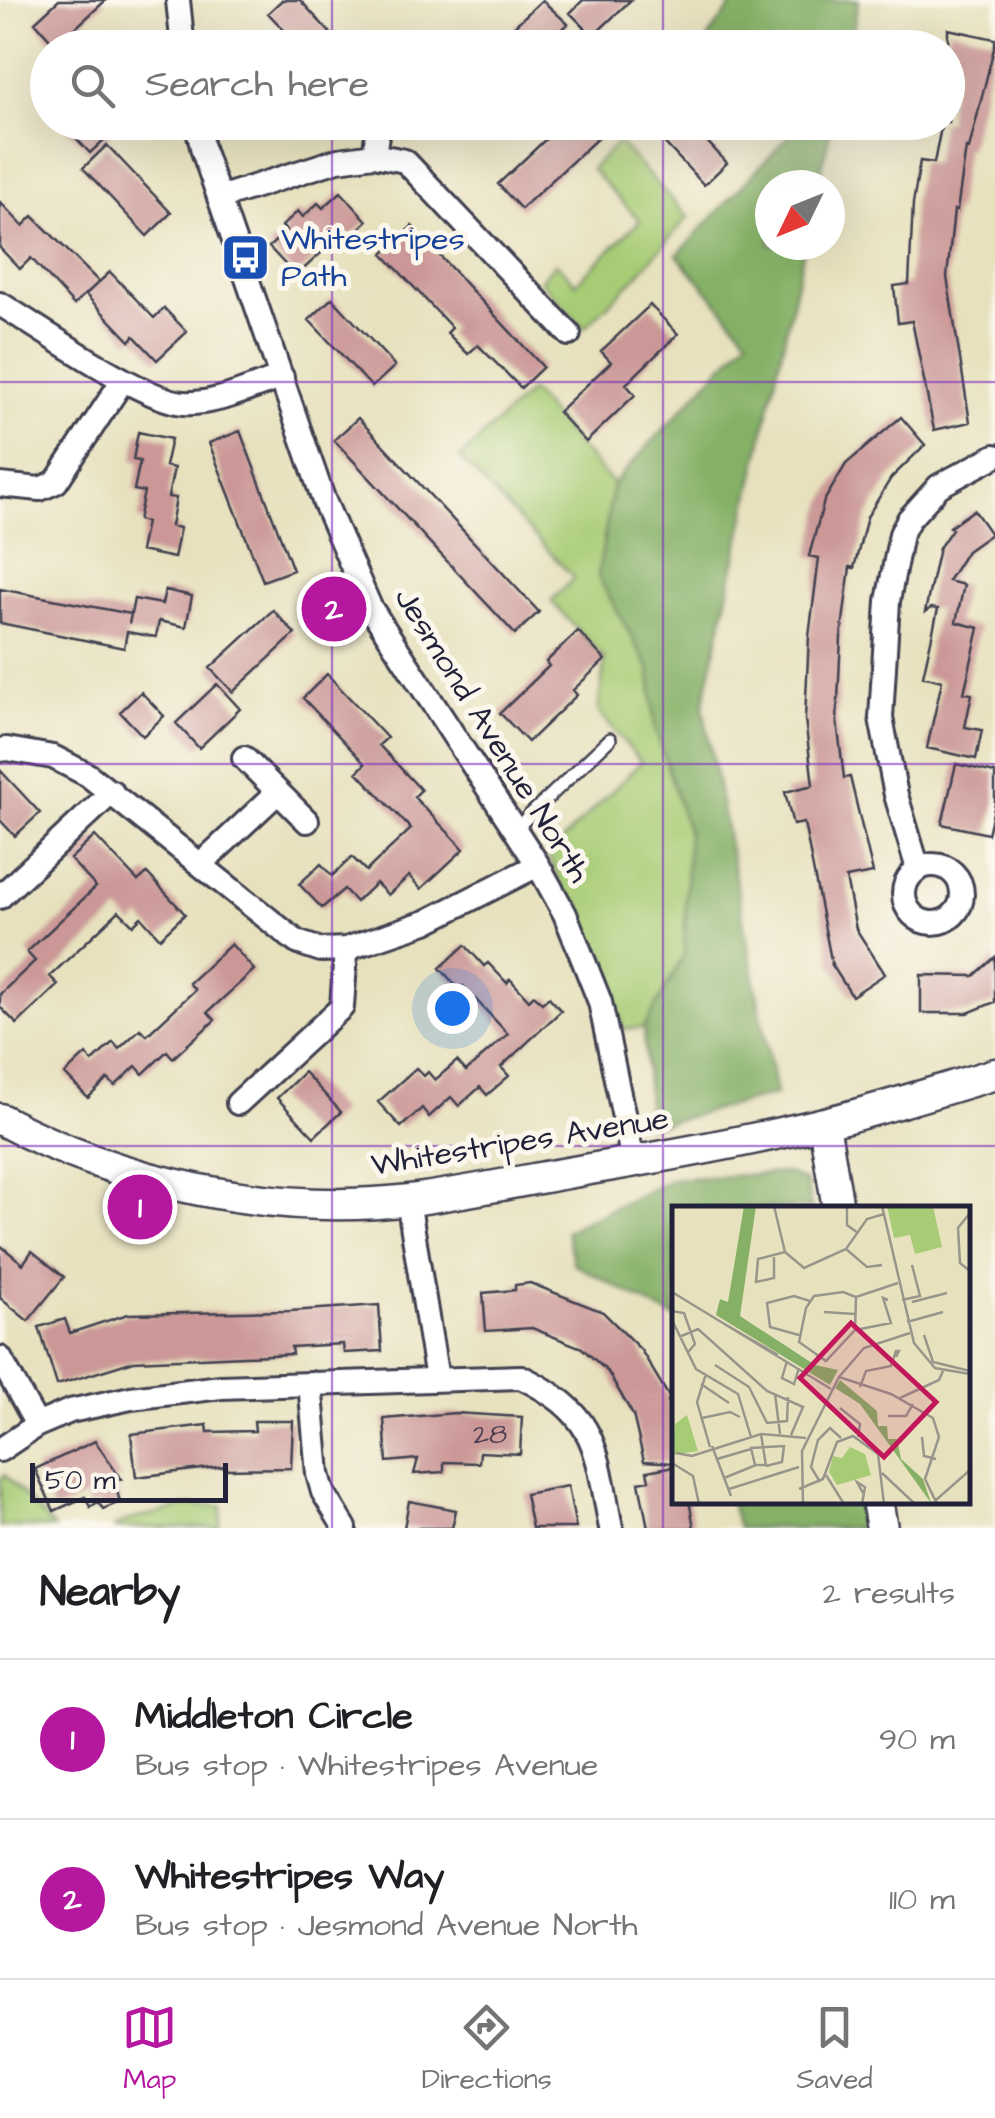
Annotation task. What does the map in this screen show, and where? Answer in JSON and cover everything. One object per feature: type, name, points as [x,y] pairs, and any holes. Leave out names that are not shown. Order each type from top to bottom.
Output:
[{"type":"street","points":[[178,0],[181,30]]},
{"type":"street","name":"Jesmond Avenue North","points":[[201,140],[219,198],[225,247],[282,377],[324,502],[370,607],[538,865],[565,914],[600,1002],[633,1162]]},
{"type":"street","points":[[374,154],[376,140]]},
{"type":"street","points":[[219,198],[338,160],[374,154],[405,161],[569,334]]},
{"type":"street","points":[[0,304],[123,380],[181,404],[202,403],[282,377]]},
{"type":"street","points":[[0,485],[40,490],[56,482],[123,380]]},
{"type":"street","points":[[918,869],[896,795],[881,718],[888,601],[902,534],[919,506],[939,486],[995,456]]},
{"type":"street","points":[[0,750],[53,756],[112,792],[297,942],[321,950],[346,950],[426,922],[538,865]]},
{"type":"street","points":[[244,758],[306,821]]},
{"type":"street","points":[[0,897],[112,792]]},
{"type":"street","points":[[201,864],[278,792]]},
{"type":"street","points":[[238,1103],[342,1007],[346,950]]},
{"type":"street","name":"Whitestripes Avenue","points":[[0,1119],[87,1160],[213,1193],[327,1204],[408,1200],[633,1162],[824,1124],[995,1074]]},
{"type":"street","points":[[824,1124],[838,1206]]},
{"type":"street","points":[[408,1200],[437,1379]]},
{"type":"street","points":[[0,1358],[37,1425]]},
{"type":"street","points":[[0,1450],[37,1425],[70,1412],[132,1398],[221,1387],[520,1377],[548,1390],[572,1408],[586,1427],[596,1450],[611,1528]]},
{"type":"street","points":[[310,1384],[318,1474],[345,1528]]},
{"type":"street","points":[[878,1503],[882,1528]]},
{"type":"lane","points":[[513,831],[610,740]]},
{"type":"green space","points":[[736,0],[859,0],[853,30],[714,30]]},
{"type":"green space","points":[[785,140],[828,140],[821,170],[757,170]]},
{"type":"green space","points":[[618,142],[688,217],[584,328],[540,280],[556,263],[576,283],[640,221],[591,169]]},
{"type":"green space","points":[[755,172],[755,260],[802,260],[703,707],[776,1094],[649,1127],[644,1028],[684,955],[688,833],[655,727],[650,670],[598,576],[613,484],[748,338],[677,255]]},
{"type":"green space","points":[[530,391],[613,484],[598,576],[650,670],[655,727],[688,833],[684,955],[644,1028],[624,1029],[548,855],[641,762],[598,711],[605,659],[551,601],[574,578],[460,458]]},
{"type":"green space","points":[[786,1173],[806,1182],[811,1206],[672,1206],[672,1316],[574,1264],[566,1231],[673,1179]]},
{"type":"green space","points":[[5,1475],[54,1528],[0,1526],[0,1479]]},
{"type":"green space","points":[[732,1503],[867,1503],[872,1528],[738,1528]]},
{"type":"green space","points":[[191,1505],[222,1506],[220,1528],[113,1528],[126,1521]]},
{"type":"building","points":[[59,0],[106,0],[73,30],[42,30],[35,22]]},
{"type":"building","points":[[282,0],[300,0],[328,30],[284,30],[268,13]]},
{"type":"building","points":[[542,0],[568,24],[562,30],[510,30]]},
{"type":"building","points":[[583,0],[631,0],[599,30],[587,30],[570,13]]},
{"type":"building","points":[[965,33],[995,39],[969,149],[966,148],[947,277],[970,422],[934,430],[912,321],[898,323],[894,286],[909,284],[913,204],[920,161],[934,163],[938,140],[965,140]]},
{"type":"building","points":[[78,140],[104,140],[90,153]]},
{"type":"building","points":[[545,140],[596,140],[521,209],[498,184]]},
{"type":"building","points":[[662,140],[706,140],[727,163],[704,185]]},
{"type":"building","points":[[107,145],[171,213],[147,236],[83,168]]},
{"type":"building","points":[[341,192],[367,221],[350,237],[345,231],[296,276],[269,247],[286,231],[282,226],[298,211],[303,217],[318,203],[323,208]]},
{"type":"building","points":[[0,202],[23,226],[33,216],[99,282],[86,294],[110,272],[154,318],[164,308],[187,332],[157,360],[134,336],[130,341],[85,294],[74,305],[31,258],[20,269],[0,248]]},
{"type":"building","points":[[412,226],[543,367],[521,388],[478,345],[468,354],[447,333],[452,328],[383,254]]},
{"type":"building","points":[[332,298],[395,366],[372,387],[309,320]]},
{"type":"building","points":[[650,305],[678,334],[626,384],[635,395],[586,442],[558,412],[611,362],[601,351]]},
{"type":"building","points":[[901,417],[925,445],[891,478],[867,517],[854,568],[850,567],[841,637],[837,721],[844,778],[850,777],[873,873],[846,878],[856,929],[885,974],[852,996],[832,965],[804,823],[793,825],[785,792],[813,785],[805,719],[809,636],[819,558],[809,556],[824,501],[846,464]]},
{"type":"building","points":[[358,418],[539,612],[515,634],[334,440]]},
{"type":"building","points":[[240,431],[293,570],[263,581],[209,443]]},
{"type":"building","points":[[138,432],[171,439],[165,466],[174,468],[168,497],[176,498],[171,526],[180,528],[174,558],[140,551],[146,522],[138,520],[144,492],[134,490],[140,461],[133,460]]},
{"type":"building","points":[[974,510],[991,534],[967,551],[948,581],[964,585],[956,622],[979,628],[964,693],[972,694],[965,727],[982,730],[976,759],[927,748],[942,681],[923,676],[938,609],[925,612],[939,548],[950,527]]},
{"type":"building","points":[[0,589],[131,614],[134,599],[162,604],[165,590],[192,596],[186,627],[159,621],[156,637],[127,632],[124,648],[0,623]]},
{"type":"building","points":[[273,610],[295,634],[233,692],[210,668]]},
{"type":"building","points":[[578,631],[605,660],[573,690],[577,695],[528,742],[500,713],[549,666],[546,662]]},
{"type":"building","points":[[327,674],[387,738],[379,745],[421,790],[414,797],[464,849],[421,889],[409,876],[388,895],[376,883],[356,902],[344,889],[322,908],[299,884],[321,864],[332,876],[352,857],[366,871],[411,829],[357,772],[365,764],[303,698]]},
{"type":"building","points":[[217,684],[240,709],[199,748],[176,723]]},
{"type":"building","points":[[141,692],[164,716],[143,736],[120,712]]},
{"type":"building","points":[[956,764],[995,773],[995,804],[988,834],[942,824]]},
{"type":"building","points":[[0,770],[40,813],[15,836],[0,820]]},
{"type":"building","points":[[95,836],[138,881],[147,873],[185,914],[160,938],[141,917],[133,925],[119,911],[50,976],[58,985],[17,1024],[0,1007],[0,994],[35,961],[27,952],[96,887],[70,859]]},
{"type":"building","points":[[231,944],[254,970],[208,1012],[215,1020],[173,1058],[167,1051],[143,1074],[136,1066],[115,1086],[108,1079],[88,1098],[65,1074],[86,1054],[92,1062],[113,1042],[119,1049],[140,1029],[147,1035],[195,990],[189,983]]},
{"type":"building","points":[[465,945],[484,966],[488,963],[507,983],[510,979],[529,1000],[534,995],[542,1003],[549,997],[561,1011],[501,1067],[509,1076],[487,1095],[480,1087],[459,1106],[451,1097],[429,1117],[422,1108],[401,1127],[378,1102],[416,1068],[424,1076],[428,1072],[435,1080],[457,1061],[466,1071],[508,1034],[463,986],[459,989],[440,968]]},
{"type":"building","points":[[995,957],[995,1002],[968,1013],[921,1013],[921,975],[974,976]]},
{"type":"building","points":[[304,1072],[341,1112],[314,1137],[277,1098]]},
{"type":"building","points":[[0,1245],[23,1264],[32,1251],[64,1277],[28,1321],[0,1298]]},
{"type":"building","points":[[530,1283],[603,1312],[641,1350],[671,1400],[668,1401],[672,1463],[644,1461],[633,1415],[608,1372],[582,1348],[532,1328],[486,1331],[483,1293],[515,1290],[515,1285]]},
{"type":"building","points":[[379,1305],[382,1351],[344,1353],[343,1344],[291,1347],[292,1354],[134,1361],[57,1385],[39,1327],[65,1319],[70,1333],[128,1314]]},
{"type":"building","points":[[455,1413],[522,1417],[520,1454],[480,1452],[479,1463],[444,1462],[444,1472],[414,1474],[418,1459],[387,1462],[384,1419]]},
{"type":"building","points":[[254,1421],[293,1421],[291,1468],[226,1466],[136,1477],[131,1434],[207,1425],[208,1432],[255,1431]]},
{"type":"building","points":[[95,1441],[121,1479],[114,1480],[120,1502],[103,1509],[98,1502],[90,1507],[85,1497],[54,1511],[35,1469]]},
{"type":"building","points":[[672,1467],[672,1503],[690,1503],[694,1528],[648,1528],[639,1482],[649,1480],[647,1471]]},
{"type":"building","points":[[568,1486],[576,1528],[532,1528],[525,1494]]},
{"type":"building","points":[[409,1501],[456,1510],[452,1528],[404,1528]]},
{"type":"place","name":"Whitestripes Path","points":[[246,257]]},
{"type":"place","name":"Whitestripes Way","points":[[334,609]]},
{"type":"place","name":"Middleton Circle","points":[[140,1207]]}]
